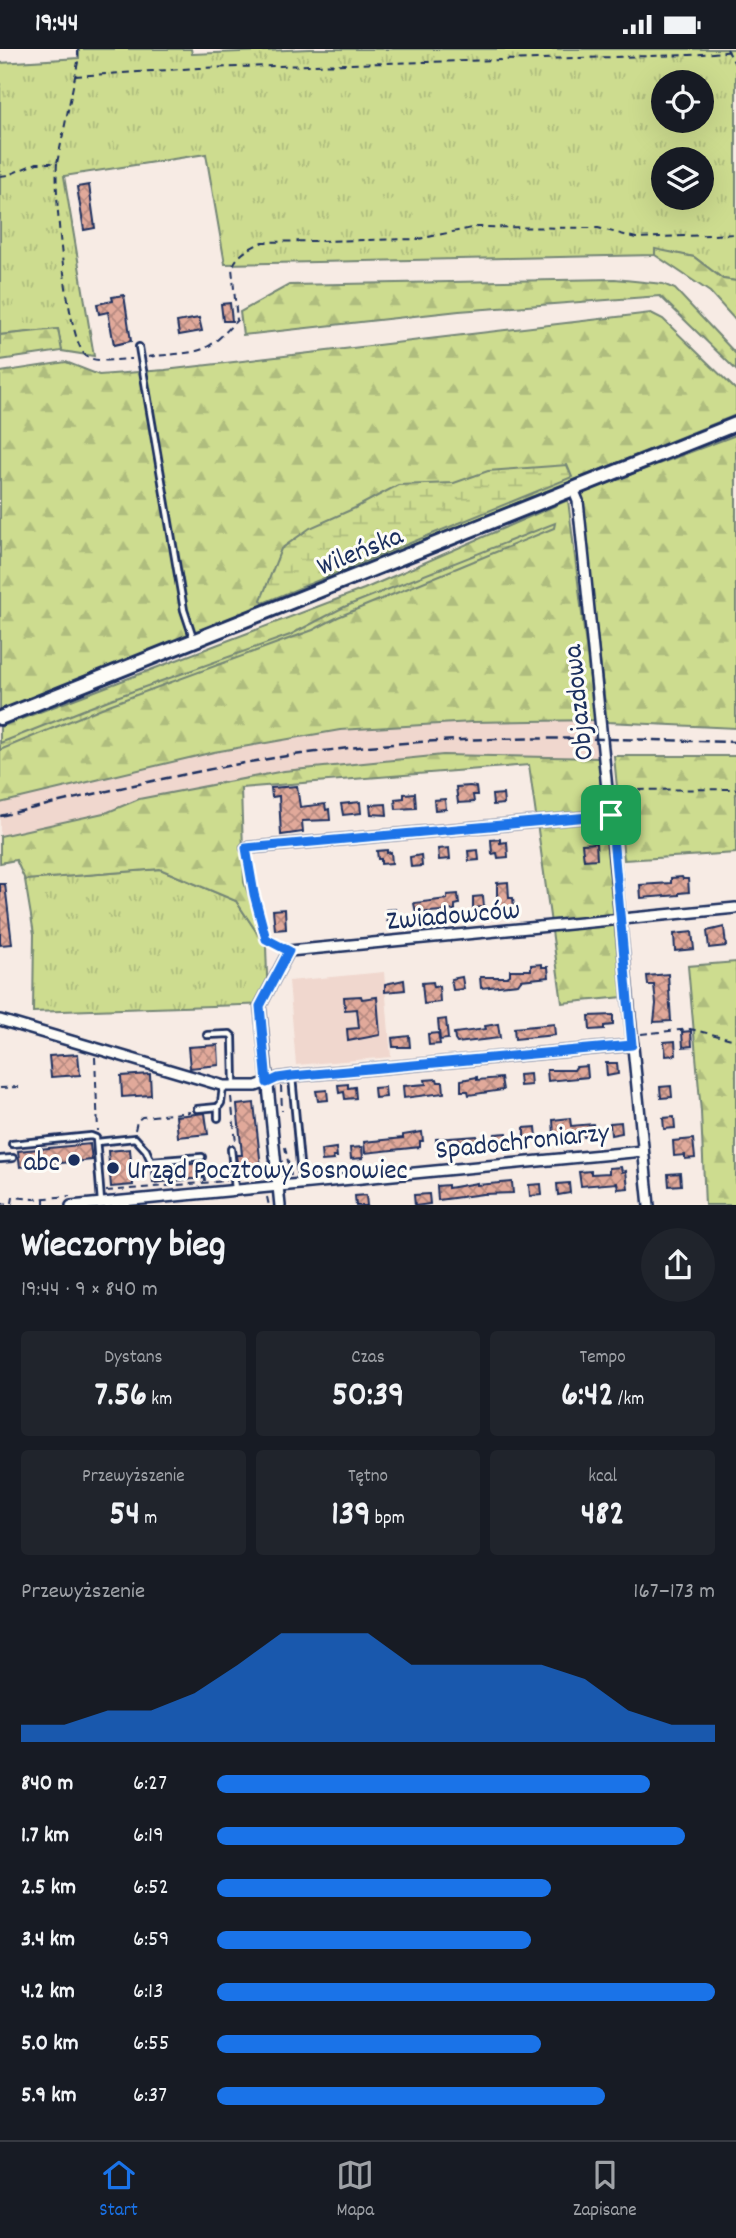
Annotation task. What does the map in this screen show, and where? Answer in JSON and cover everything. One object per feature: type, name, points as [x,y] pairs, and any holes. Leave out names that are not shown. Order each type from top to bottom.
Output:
[{"type":"street","name":"Wileńska","points":[[0,718],[736,424]]},
{"type":"street","name":"Objazdowa","points":[[573,489],[578,502],[649,1205]]},
{"type":"street","points":[[246,848],[611,815]]},
{"type":"street","name":"Zwiadowców","points":[[289,951],[736,908]]},
{"type":"street","points":[[280,1205],[260,1006],[289,951]]},
{"type":"street","points":[[0,1020],[229,1087],[256,1086],[292,1076],[632,1041]]},
{"type":"street","name":"Spadochroniarzy","points":[[79,1205],[235,1185],[278,1186],[643,1150]]},
{"type":"lane","points":[[139,347],[184,610],[194,641]]},
{"type":"lane","points":[[206,1035],[230,1034],[233,1037],[229,1087],[218,1107],[218,1118]]},
{"type":"lane","points":[[292,1076],[301,1175]]},
{"type":"lane","points":[[197,1109],[218,1107]]},
{"type":"lane","points":[[12,1144],[91,1136],[96,1140],[135,1138],[146,1150],[151,1161],[202,1157]]},
{"type":"lane","points":[[96,1140],[102,1202]]},
{"type":"lane","points":[[231,1149],[235,1185]]},
{"type":"lane","points":[[0,1159],[13,1158]]},
{"type":"path","points":[[78,49],[55,186],[71,317],[79,345],[86,356],[95,359],[142,359],[202,349],[214,342],[237,320],[232,268],[235,260],[248,249],[263,242],[418,239],[477,227],[598,228],[636,238],[736,234]]},
{"type":"path","points":[[728,50],[736,66]]},
{"type":"path","points":[[75,76],[200,68],[690,55],[736,51]]},
{"type":"path","points":[[0,176],[8,176],[37,163],[57,163]]},
{"type":"path","points":[[609,800],[625,790],[736,789]]},
{"type":"path","points":[[246,848],[266,939],[289,951]]},
{"type":"path","points":[[632,1041],[641,1034],[690,1028],[736,1039]]},
{"type":"path","points":[[95,1056],[98,1129],[96,1140]]},
{"type":"path","points":[[0,1088],[19,1087]]},
{"type":"path","points":[[229,1087],[236,1146],[231,1149]]},
{"type":"path","points":[[135,1138],[134,1128],[142,1117],[195,1112],[197,1109]]},
{"type":"path","points":[[285,1147],[289,1171]]},
{"type":"path","points":[[202,1157],[205,1182]]},
{"type":"path","points":[[101,1191],[205,1182],[235,1185]]},
{"type":"path","points":[[0,1204],[12,1203],[13,1197],[79,1195]]},
{"type":"path","points":[[44,1198],[44,1205]]},
{"type":"shaded area","points":[[595,720],[598,758],[443,755],[284,771],[139,799],[108,812],[0,836],[0,803],[214,752],[340,730],[472,722]]},
{"type":"shaded area","points":[[384,972],[391,1057],[296,1065],[289,981]]},
{"type":"green space","points":[[79,49],[191,49],[192,54],[310,49],[736,49],[736,281],[723,279],[694,257],[655,250],[655,255],[225,264],[206,154],[64,176],[94,356],[62,351],[58,329],[0,335],[0,63],[79,58]]},
{"type":"green space","points":[[655,249],[694,257],[723,279],[736,281],[736,321],[710,292],[655,255]]},
{"type":"green space","points":[[615,279],[663,284],[675,289],[736,354],[736,370],[660,296],[459,311],[243,335],[240,312],[289,285]]},
{"type":"green space","points":[[651,313],[663,319],[736,390],[736,415],[0,711],[0,372],[66,362],[99,375],[165,370]]},
{"type":"green space","points":[[58,329],[62,351],[0,360],[0,335]]},
{"type":"green space","points":[[736,435],[736,728],[607,722],[581,493]]},
{"type":"green space","points":[[567,465],[572,477],[263,603],[261,600],[281,549],[310,528],[398,485],[454,483],[488,471]]},
{"type":"green space","points":[[568,500],[595,720],[472,722],[340,730],[214,752],[0,803],[0,727],[364,589]]},
{"type":"green space","points":[[555,523],[554,528],[338,617],[313,630],[109,705],[0,750],[0,743],[111,699],[290,635],[344,607]]},
{"type":"green space","points":[[443,755],[598,758],[623,997],[562,1003],[529,765],[241,788],[244,882],[266,946],[236,901],[160,869],[25,880],[16,860],[0,863],[0,836],[108,812],[139,799],[284,771]]},
{"type":"green space","points":[[614,756],[736,756],[736,853],[624,860]]},
{"type":"green space","points":[[160,869],[236,901],[266,946],[268,1004],[33,1012],[34,934],[25,880]]},
{"type":"green space","points":[[736,962],[736,1205],[705,1205],[701,1112],[688,966]]},
{"type":"building","points":[[89,185],[95,228],[84,230],[77,187]]},
{"type":"building","points":[[124,295],[131,341],[114,345],[108,312],[99,314],[97,304],[113,301],[112,297]]},
{"type":"building","points":[[230,303],[232,321],[223,321],[221,304]]},
{"type":"building","points":[[199,318],[202,331],[179,335],[177,322]]},
{"type":"building","points":[[297,786],[300,807],[325,804],[326,810],[329,809],[330,820],[302,821],[303,832],[281,835],[279,796],[272,797],[271,788]]},
{"type":"building","points":[[456,787],[476,787],[474,802],[458,803]]},
{"type":"building","points":[[415,793],[416,808],[396,809],[395,799],[404,798],[404,794]]},
{"type":"building","points":[[503,794],[504,804],[493,805],[492,795]]},
{"type":"building","points":[[445,799],[446,809],[435,810],[434,800]]},
{"type":"building","points":[[360,802],[361,813],[343,815],[341,804]]},
{"type":"building","points":[[386,804],[387,815],[371,814],[370,805]]},
{"type":"building","points":[[500,839],[500,843],[507,842],[508,857],[498,858],[497,853],[492,854],[491,840]]},
{"type":"building","points":[[596,843],[597,859],[584,860],[582,844]]},
{"type":"building","points":[[449,848],[450,859],[439,860],[438,849]]},
{"type":"building","points":[[387,850],[387,853],[391,852],[392,863],[381,864],[377,851]]},
{"type":"building","points":[[478,850],[479,860],[469,861],[468,851]]},
{"type":"building","points":[[421,855],[422,866],[411,867],[410,857]]},
{"type":"building","points":[[671,878],[688,879],[689,892],[641,898],[640,885],[671,883]]},
{"type":"building","points":[[508,882],[509,898],[513,898],[514,908],[503,909],[502,906],[497,907],[497,883]]},
{"type":"building","points":[[0,884],[5,884],[12,944],[0,945]]},
{"type":"building","points":[[458,894],[459,904],[455,905],[455,910],[416,913],[414,903],[447,899],[447,895]]},
{"type":"building","points":[[483,896],[484,907],[473,908],[473,897]]},
{"type":"building","points":[[285,909],[286,929],[275,930],[273,910]]},
{"type":"building","points":[[396,909],[398,920],[387,921],[386,910]]},
{"type":"building","points":[[724,927],[726,946],[709,948],[707,931]]},
{"type":"building","points":[[692,932],[694,949],[675,951],[674,934]]},
{"type":"building","points":[[542,964],[542,967],[548,967],[549,977],[481,988],[480,977],[507,977],[510,970],[531,970],[531,965]]},
{"type":"building","points":[[668,974],[671,1021],[654,1022],[654,985],[648,985],[647,976]]},
{"type":"building","points":[[462,977],[464,989],[453,990],[451,979]]},
{"type":"building","points":[[404,980],[405,990],[385,992],[385,984]]},
{"type":"building","points":[[433,982],[434,987],[439,986],[440,1002],[424,1004],[422,983]]},
{"type":"building","points":[[361,996],[362,999],[377,997],[380,1035],[348,1041],[347,1029],[359,1028],[357,1009],[345,1010],[344,997]]},
{"type":"building","points":[[613,1015],[613,1025],[590,1030],[589,1016]]},
{"type":"building","points":[[446,1019],[448,1039],[440,1040],[438,1020]]},
{"type":"building","points":[[498,1024],[500,1038],[457,1043],[455,1040],[454,1033],[486,1029],[485,1026]]},
{"type":"building","points":[[554,1024],[555,1035],[515,1039],[514,1028]]},
{"type":"building","points":[[691,1031],[692,1046],[683,1047],[682,1032]]},
{"type":"building","points":[[438,1033],[440,1044],[429,1045],[428,1034]]},
{"type":"building","points":[[409,1036],[410,1047],[393,1047],[392,1038]]},
{"type":"building","points":[[675,1041],[676,1055],[666,1056],[664,1042]]},
{"type":"building","points":[[218,1045],[219,1065],[190,1068],[188,1047]]},
{"type":"building","points":[[78,1054],[80,1075],[51,1077],[49,1056]]},
{"type":"building","points":[[606,1063],[617,1063],[618,1074],[607,1076]]},
{"type":"building","points":[[587,1066],[588,1077],[548,1081],[547,1070],[574,1070],[576,1067]]},
{"type":"building","points":[[150,1074],[151,1095],[122,1097],[121,1076]]},
{"type":"building","points":[[530,1074],[531,1085],[520,1086],[519,1075]]},
{"type":"building","points":[[477,1077],[477,1080],[501,1078],[503,1090],[469,1095],[468,1091],[461,1091],[461,1080]]},
{"type":"building","points":[[437,1079],[438,1082],[443,1082],[444,1093],[404,1098],[403,1086],[426,1084],[425,1080]]},
{"type":"building","points":[[348,1084],[348,1088],[355,1087],[356,1098],[345,1099],[344,1092],[339,1093],[338,1085]]},
{"type":"building","points":[[671,1086],[672,1097],[661,1098],[660,1087]]},
{"type":"building","points":[[385,1087],[386,1097],[375,1098],[374,1088]]},
{"type":"building","points":[[327,1090],[328,1100],[318,1101],[316,1091]]},
{"type":"building","points":[[254,1103],[261,1167],[238,1169],[236,1155],[242,1155],[237,1105]]},
{"type":"building","points":[[205,1113],[208,1134],[178,1137],[176,1116]]},
{"type":"building","points":[[674,1117],[675,1128],[664,1129],[663,1118]]},
{"type":"building","points":[[570,1118],[571,1126],[593,1124],[594,1136],[584,1137],[583,1133],[554,1135],[553,1120]]},
{"type":"building","points":[[621,1122],[622,1133],[611,1135],[610,1123]]},
{"type":"building","points":[[536,1127],[537,1137],[524,1138],[524,1128]]},
{"type":"building","points":[[422,1132],[423,1141],[420,1141],[420,1147],[365,1153],[364,1142],[403,1138],[403,1135]]},
{"type":"building","points":[[507,1133],[508,1144],[496,1145],[495,1134]]},
{"type":"building","points":[[477,1136],[478,1147],[437,1151],[436,1139]]},
{"type":"building","points":[[693,1139],[695,1158],[674,1156],[673,1141]]},
{"type":"building","points":[[90,1144],[92,1160],[20,1167],[18,1151]]},
{"type":"building","points":[[362,1147],[363,1158],[351,1159],[350,1148]]},
{"type":"building","points":[[336,1148],[337,1157],[333,1157],[334,1160],[322,1161],[321,1150]]},
{"type":"building","points":[[130,1149],[133,1185],[111,1187],[108,1151]]},
{"type":"building","points":[[201,1163],[203,1178],[153,1183],[152,1168]]},
{"type":"building","points":[[621,1167],[622,1172],[626,1171],[628,1188],[618,1189],[617,1183],[581,1186],[579,1172],[609,1173],[609,1168]]},
{"type":"building","points":[[680,1173],[681,1185],[669,1186],[668,1174]]},
{"type":"building","points":[[512,1182],[513,1193],[438,1200],[437,1186],[448,1185],[448,1188],[477,1183]]},
{"type":"building","points":[[569,1183],[570,1193],[558,1195],[557,1184]]},
{"type":"building","points":[[541,1184],[542,1195],[530,1196],[529,1185]]},
{"type":"building","points":[[429,1194],[430,1204],[415,1205],[414,1195]]},
{"type":"building","points":[[366,1195],[367,1205],[356,1205],[355,1196]]},
{"type":"railway","points":[[0,816],[224,767],[359,747],[500,739],[736,742]]},
{"type":"place","name":"abc","points":[[74,1160]]},
{"type":"place","name":"Urząd Pocztowy Sosnowiec","points":[[113,1168]]},
{"type":"route","points":[[611,815],[632,1045],[292,1076],[267,1083],[260,1006],[275,972],[289,951],[266,939],[246,848],[611,815]]}]
